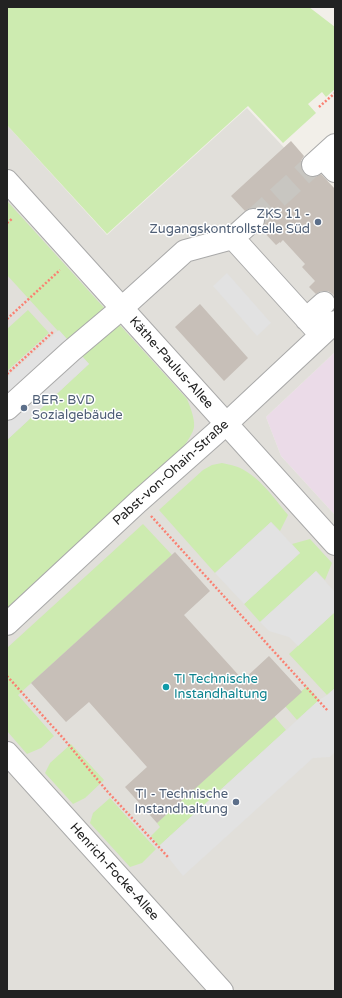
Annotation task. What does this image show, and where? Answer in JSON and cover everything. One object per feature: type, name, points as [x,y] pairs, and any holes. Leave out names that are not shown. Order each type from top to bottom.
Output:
[{"type":"lane","name":"Käthe-Paulus-Allee","points":[[7,181],[335,544]]},
{"type":"lane","points":[[7,409],[185,251],[233,238],[253,220]]},
{"type":"lane","points":[[233,238],[306,319],[328,329]]},
{"type":"lane","points":[[306,319],[324,303]]},
{"type":"lane","name":"Pabst-von-Ohain-Straße","points":[[7,624],[328,329]]},
{"type":"lane","name":"Henrich-Focke-Allee","points":[[7,753],[222,991]]},
{"type":"path","points":[[319,107],[335,93]]},
{"type":"path","points":[[7,319],[75,256]]},
{"type":"path","points":[[7,374],[54,331]]},
{"type":"path","points":[[138,502],[328,711]]},
{"type":"path","points":[[7,676],[168,857]]},
{"type":"shaded area","points":[[247,108],[335,202],[335,352],[266,417],[281,456],[335,515],[335,991],[7,991],[7,125],[107,235]]},
{"type":"shaded area","points":[[227,273],[271,323],[257,336],[213,286]]},
{"type":"shaded area","name":"BER- BVD Sozialgebäude","points":[[59,330],[89,364],[7,440],[7,377]]},
{"type":"shaded area","points":[[335,352],[335,515],[281,456],[266,417]]},
{"type":"shaded area","points":[[271,522],[300,553],[244,604],[215,573]]},
{"type":"shaded area","points":[[316,571],[335,592],[335,612],[298,646],[289,637],[269,631],[260,622]]},
{"type":"shaded area","name":"TI - Technische Instandhaltung","points":[[335,688],[335,752],[330,757],[313,758],[183,876],[159,846],[319,700]]},
{"type":"green space","points":[[7,7],[309,7],[335,27],[335,89],[326,97],[322,92],[308,104],[316,113],[283,143],[248,106],[107,234],[7,125]]},
{"type":"green space","points":[[7,201],[187,399],[194,420],[194,427],[176,457],[7,609],[7,440],[89,364],[7,275]]},
{"type":"green space","points":[[28,310],[49,333],[7,371],[7,329]]},
{"type":"green space","points":[[222,463],[240,468],[256,478],[288,515],[280,531],[271,522],[215,573],[159,510],[203,470],[212,465]]},
{"type":"green space","points":[[143,524],[172,555],[18,695],[54,736],[41,748],[27,754],[7,731],[7,648]]},
{"type":"green space","points":[[310,539],[332,563],[325,580],[316,571],[260,622],[244,604],[300,553],[292,544]]},
{"type":"green space","points":[[335,612],[335,688],[327,695],[289,654]]},
{"type":"green space","points":[[307,686],[319,700],[297,720],[285,706]]},
{"type":"green space","points":[[274,716],[286,730],[159,846],[151,836],[160,827],[157,823]]},
{"type":"green space","points":[[71,744],[104,780],[85,798],[73,804],[45,773],[50,763]]},
{"type":"green space","points":[[110,798],[156,849],[142,863],[130,867],[90,823],[93,813]]},
{"type":"building","points":[[291,141],[304,156],[301,161],[301,167],[304,174],[310,177],[315,177],[321,174],[335,189],[335,298],[333,294],[328,291],[321,291],[316,294],[309,287],[315,281],[302,267],[305,264],[283,240],[276,245],[261,229],[265,223],[263,212],[256,208],[250,208],[245,211],[231,196]]},
{"type":"building","points":[[200,304],[248,358],[224,381],[175,327]]},
{"type":"building","name":"TI Technische Instandhaltung","points":[[175,552],[210,591],[184,615],[243,680],[269,656],[302,692],[157,823],[125,787],[147,767],[89,702],[66,722],[31,683]]},
{"type":"tunnel","points":[[253,220],[313,165]]},
{"type":"place","name":"ZKS 11 - Zugangskontrollstelle Süd","points":[[318,222]]},
{"type":"place","name":"BER- BVD Sozialgebäude","points":[[24,408]]},
{"type":"place","name":"TI Technische Instandhaltung","points":[[166,687]]},
{"type":"place","name":"TI - Technische Instandhaltung","points":[[236,802]]}]
